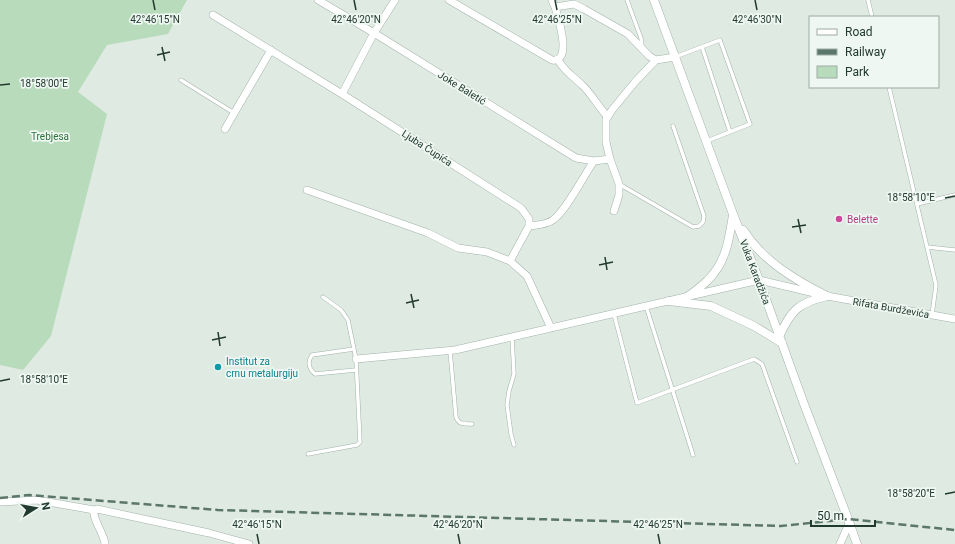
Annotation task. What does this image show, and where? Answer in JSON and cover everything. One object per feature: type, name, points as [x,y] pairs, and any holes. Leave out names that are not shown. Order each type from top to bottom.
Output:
[{"type":"street","name":"Joke Baletić","points":[[318,0],[576,158],[594,161],[610,159]]},
{"type":"street","points":[[342,94],[374,33],[395,0]]},
{"type":"street","points":[[449,0],[552,60],[557,60]]},
{"type":"street","name":"Vuka Karadžića","points":[[654,0],[733,214],[760,280],[780,340],[857,544]]},
{"type":"street","points":[[557,60],[563,51],[563,40],[561,27],[553,3],[574,4],[584,9],[628,34],[649,56],[656,60]]},
{"type":"street","name":"Ljuba Čupića","points":[[213,15],[342,94],[520,208],[529,219],[529,226]]},
{"type":"street","points":[[225,129],[271,50]]},
{"type":"street","points":[[614,211],[619,195],[619,184],[610,159],[606,142],[606,119],[635,82],[656,60],[675,57]]},
{"type":"street","points":[[557,60],[563,69],[582,85],[599,108],[608,117]]},
{"type":"street","points":[[510,261],[529,226],[545,224],[562,213],[594,161]]},
{"type":"street","points":[[307,190],[428,233],[458,248],[487,252],[510,261],[527,276],[551,328]]},
{"type":"street","points":[[733,214],[748,239],[765,256],[804,284],[827,296]]},
{"type":"street","points":[[687,297],[707,281],[717,269],[728,245],[733,214]]},
{"type":"street","points":[[356,359],[450,351],[760,280]]},
{"type":"street","name":"Rifata Burdževića","points":[[760,280],[827,296],[955,319]]},
{"type":"street","points":[[669,301],[711,306],[780,340],[787,319],[799,307],[810,300],[827,296]]},
{"type":"street","points":[[0,502],[37,500],[94,510],[97,509],[209,533],[249,544]]},
{"type":"street","points":[[94,510],[94,516],[101,529],[105,544]]},
{"type":"street","points":[[840,544],[849,524]]},
{"type":"lane","points":[[627,0],[641,38],[643,49]]},
{"type":"lane","points":[[868,0],[872,16]]},
{"type":"lane","points":[[675,57],[720,40],[750,124],[706,142]]},
{"type":"lane","points":[[702,47],[730,132]]},
{"type":"lane","points":[[181,80],[234,113]]},
{"type":"lane","points":[[889,88],[936,284],[932,315]]},
{"type":"lane","points":[[619,184],[693,227],[699,226],[703,222],[704,216],[673,126]]},
{"type":"lane","points":[[917,204],[955,195]]},
{"type":"lane","points":[[927,247],[955,250]]},
{"type":"lane","points":[[308,454],[356,445],[360,442],[356,359],[348,320],[341,310],[323,297]]},
{"type":"lane","points":[[646,306],[693,455]]},
{"type":"lane","points":[[614,314],[637,403],[754,359],[762,364],[797,462]]},
{"type":"lane","points":[[512,338],[514,374],[507,405],[514,445]]},
{"type":"lane","points":[[354,349],[312,355],[309,364],[311,370],[315,374],[356,370]]},
{"type":"lane","points":[[450,351],[456,416],[461,424],[472,424]]},
{"type":"green space","name":"Trebjesa","points":[[0,0],[187,0],[168,34],[107,45],[78,92],[107,114],[51,336],[23,370],[0,365]]},
{"type":"railway","points":[[0,498],[29,495],[218,510],[781,526],[848,519],[955,530]]},
{"type":"place","name":"Belette","points":[[839,219]]},
{"type":"place","name":"Institut za crnu metalurgiju","points":[[218,367]]}]
